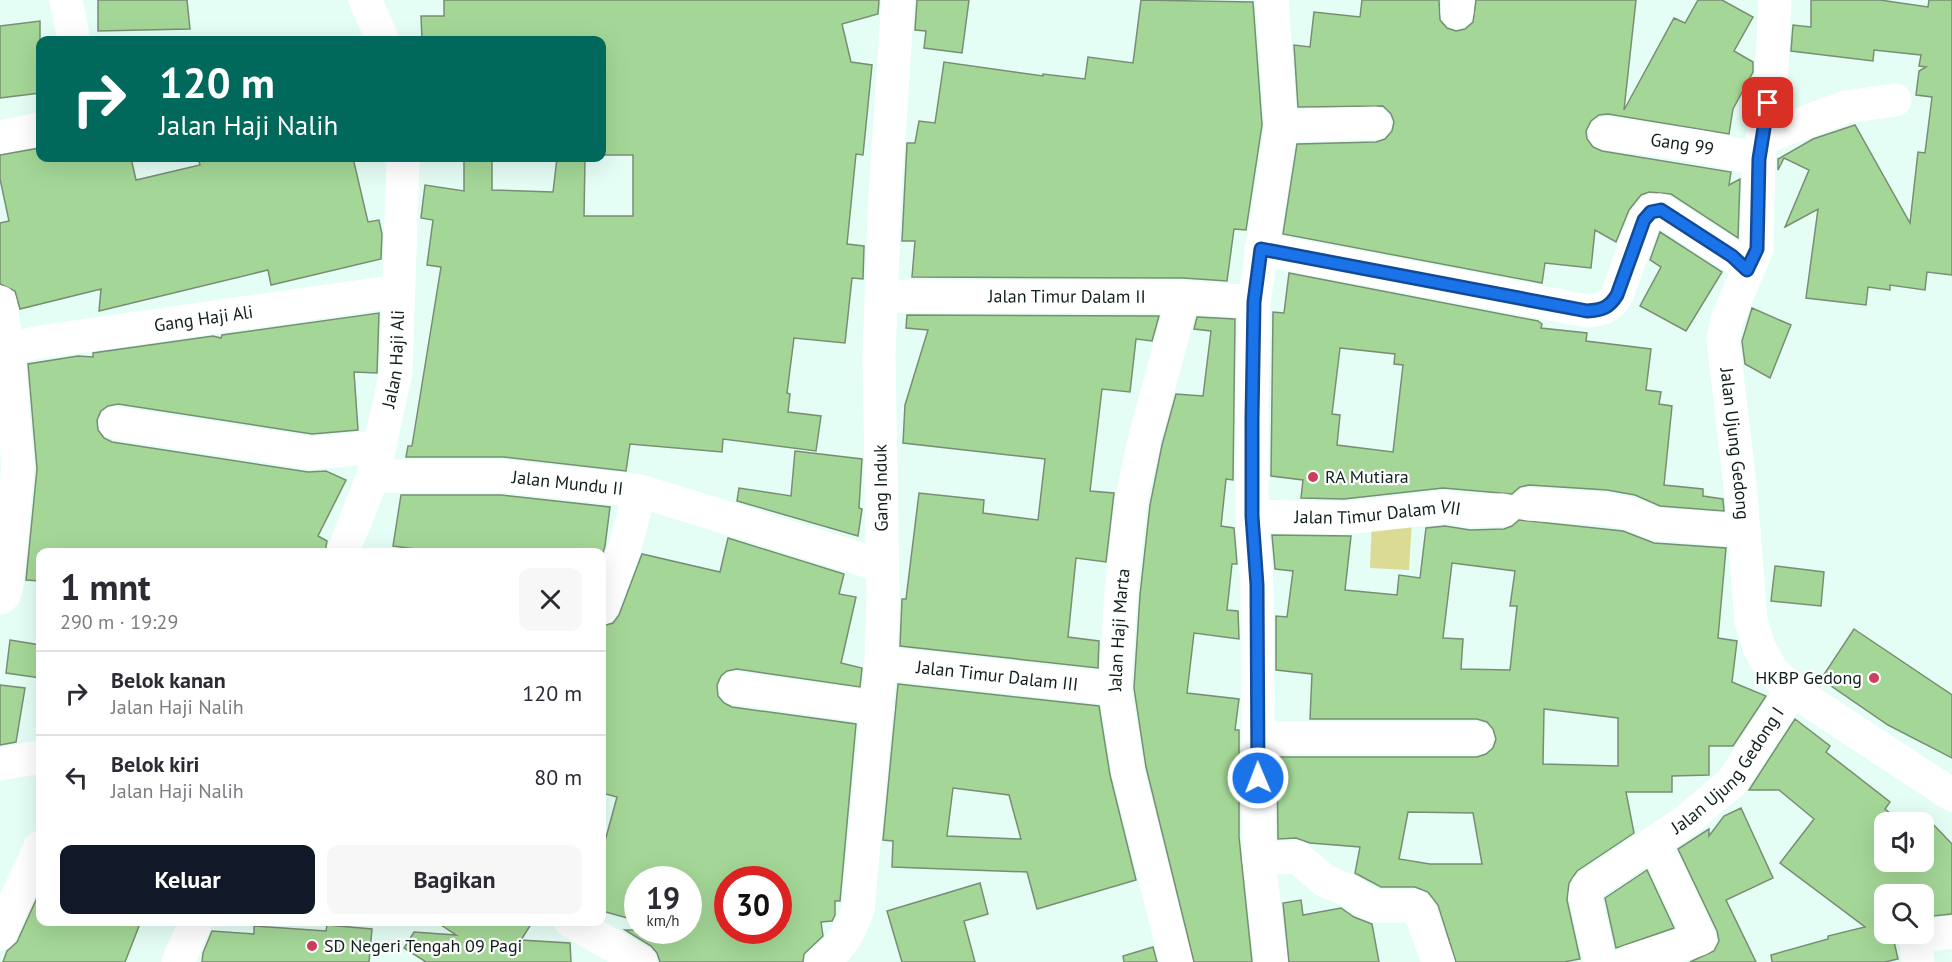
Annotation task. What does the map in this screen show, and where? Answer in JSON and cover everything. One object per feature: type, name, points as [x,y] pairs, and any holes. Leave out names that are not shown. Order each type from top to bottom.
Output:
[{"type":"street","points":[[66,0],[73,36]]},
{"type":"street","points":[[364,0],[381,36]]},
{"type":"street","name":"Gang Induk","points":[[821,962],[832,955],[849,932],[858,909],[878,708],[883,566],[879,409],[881,296],[898,0]]},
{"type":"street","points":[[1271,962],[1259,859],[1257,585],[1252,516],[1254,302],[1281,126],[1272,0]]},
{"type":"street","name":"Jalan Ujung Gedong","points":[[1775,0],[1774,59],[1761,149],[1757,197],[1759,231],[1757,249],[1727,320],[1723,340],[1744,531],[1751,621],[1759,647],[1772,671],[1792,690],[1952,795]]},
{"type":"street","points":[[1761,149],[1846,107],[1895,100]]},
{"type":"street","points":[[1281,126],[1375,123]]},
{"type":"street","points":[[0,137],[36,130]]},
{"type":"street","name":"Gang 99","points":[[1605,133],[1696,146],[1761,149]]},
{"type":"street","name":"Jalan Haji Ali","points":[[345,548],[377,462],[396,372],[403,162]]},
{"type":"street","points":[[1261,249],[1587,311],[1601,310],[1610,305],[1617,295],[1644,220],[1651,212],[1661,210],[1732,256],[1747,270]]},
{"type":"street","name":"Gang Haji Ali","points":[[8,350],[40,342],[398,291]]},
{"type":"street","name":"Jalan Timur Dalam II","points":[[881,296],[1183,297],[1254,302]]},
{"type":"street","name":"Jalan Haji Marta","points":[[1176,962],[1128,771],[1115,689],[1122,582],[1131,502],[1144,441],[1183,297]]},
{"type":"street","points":[[0,302],[8,350],[18,467],[8,586],[0,598]]},
{"type":"street","name":"Jalan Mundu II","points":[[115,423],[377,462],[640,491],[625,547],[606,597]]},
{"type":"street","points":[[640,491],[883,566]]},
{"type":"street","name":"Jalan Timur Dalam VII","points":[[1252,516],[1345,518],[1445,507],[1470,511],[1516,507],[1604,509],[1628,513],[1656,524],[1744,531]]},
{"type":"street","name":"Jalan Timur Dalam III","points":[[881,663],[1115,689]]},
{"type":"street","points":[[735,688],[878,708]]},
{"type":"street","name":"Jalan Ujung Gedong I","points":[[1600,962],[1585,896],[1587,887],[1686,821],[1732,782],[1792,690]]},
{"type":"street","points":[[1258,738],[1477,738]]},
{"type":"street","points":[[0,764],[36,758]]},
{"type":"street","points":[[1628,962],[1700,939],[1655,843]]},
{"type":"street","points":[[0,934],[36,856]]},
{"type":"street","points":[[1259,859],[1297,857],[1325,881],[1350,891],[1365,902],[1378,906],[1415,906],[1420,910],[1438,962]]},
{"type":"street","points":[[178,962],[194,926]]},
{"type":"street","points":[[579,926],[641,962]]},
{"type":"street","points":[[1918,962],[1916,944],[1918,939],[1922,936],[1952,932]]},
{"type":"shaded area","points":[[1372,519],[1412,520],[1409,570],[1370,568]]},
{"type":"building","points":[[98,0],[187,0],[190,29],[98,31]]},
{"type":"building","points":[[444,0],[879,0],[878,14],[842,24],[851,62],[872,65],[863,155],[856,154],[847,244],[864,246],[863,279],[852,278],[845,343],[794,338],[787,393],[790,394],[788,412],[821,416],[816,451],[723,439],[722,452],[630,444],[626,471],[504,457],[406,457],[408,446],[412,446],[441,267],[427,265],[433,220],[421,218],[425,185],[464,191],[464,162],[492,162],[492,190],[553,192],[557,162],[585,162],[584,216],[633,216],[633,155],[606,155],[606,36],[422,36],[421,16],[444,16]]},
{"type":"building","points":[[917,0],[969,0],[962,53],[924,48],[926,31],[915,30]]},
{"type":"building","points":[[1141,0],[1253,2],[1262,125],[1246,230],[1234,229],[1227,281],[1183,278],[912,277],[915,241],[902,241],[907,143],[915,143],[919,121],[935,123],[944,62],[1043,76],[1043,74],[1085,79],[1088,57],[1133,63]]},
{"type":"building","points":[[1362,0],[1439,0],[1440,20],[1447,28],[1456,31],[1465,29],[1473,22],[1476,0],[1636,0],[1624,110],[1674,18],[1685,23],[1698,0],[1722,0],[1753,17],[1734,51],[1753,62],[1753,72],[1733,109],[1729,134],[1608,114],[1599,115],[1591,121],[1586,131],[1587,139],[1593,147],[1602,151],[1731,172],[1729,185],[1740,179],[1738,238],[1671,194],[1649,192],[1641,195],[1629,210],[1616,242],[1595,230],[1591,268],[1545,263],[1542,283],[1283,234],[1297,144],[1376,142],[1385,139],[1392,131],[1394,122],[1391,114],[1383,106],[1298,107],[1294,45],[1310,47],[1314,12],[1360,17]]},
{"type":"building","points":[[1811,0],[1880,0],[1928,7],[1929,0],[1952,0],[1952,275],[1927,272],[1925,290],[1890,285],[1890,290],[1868,287],[1866,305],[1806,298],[1818,209],[1785,227],[1809,170],[1784,158],[1778,170],[1778,159],[1813,139],[1855,125],[1910,223],[1918,152],[1925,153],[1932,97],[1916,95],[1919,71],[1926,67],[1919,66],[1921,55],[1874,50],[1873,61],[1791,51],[1793,25],[1811,27]]},
{"type":"building","points":[[40,21],[40,36],[36,36],[36,94],[0,98],[0,26]]},
{"type":"building","points":[[36,149],[36,162],[132,162],[136,180],[200,165],[199,162],[354,162],[368,222],[379,220],[382,234],[381,259],[271,285],[268,270],[99,311],[101,289],[20,309],[15,291],[0,284],[0,223],[9,221],[0,179],[0,155]]},
{"type":"building","points":[[1660,232],[1722,272],[1686,331],[1640,306],[1661,267],[1650,260]]},
{"type":"building","points":[[1289,273],[1538,321],[1542,324],[1541,328],[1587,333],[1586,341],[1651,349],[1646,390],[1661,392],[1659,404],[1672,406],[1664,485],[1703,489],[1703,496],[1723,499],[1724,511],[1660,506],[1635,495],[1607,490],[1529,485],[1520,487],[1512,494],[1443,488],[1344,499],[1301,498],[1303,480],[1271,476],[1273,312],[1284,313]],"holes":[[[1340,348],[1395,354],[1394,364],[1403,365],[1393,452],[1337,445],[1340,415],[1332,414]]]},
{"type":"building","points":[[1752,308],[1791,325],[1770,378],[1745,364],[1742,341]]},
{"type":"building","points":[[379,313],[377,373],[354,372],[358,430],[312,434],[118,404],[108,406],[101,411],[97,420],[98,430],[104,438],[112,442],[308,472],[326,471],[346,480],[318,536],[327,541],[326,548],[36,548],[36,581],[26,580],[37,469],[28,364],[78,356],[93,357],[93,353],[213,336],[221,338],[222,335]]},
{"type":"building","points":[[907,315],[1159,316],[1152,341],[1136,339],[1130,392],[1102,389],[1090,491],[1114,493],[1106,562],[1076,558],[1068,637],[1099,641],[1098,668],[900,646],[902,599],[906,599],[919,493],[984,500],[983,513],[1038,520],[1045,459],[903,443],[905,405],[928,330],[906,328]]},
{"type":"building","points":[[1197,317],[1235,319],[1233,480],[1226,479],[1221,526],[1234,528],[1237,564],[1232,564],[1227,610],[1238,611],[1239,639],[1194,633],[1187,693],[1239,699],[1235,730],[1239,730],[1239,837],[1252,962],[1194,962],[1146,767],[1134,688],[1140,595],[1150,505],[1162,445],[1176,394],[1203,396],[1211,331],[1194,329]]},
{"type":"building","points":[[795,451],[862,459],[859,508],[862,509],[858,536],[737,501],[739,488],[791,496]]},
{"type":"building","points":[[401,495],[501,495],[610,507],[604,548],[408,548],[393,546]]},
{"type":"building","points":[[1519,520],[1623,531],[1654,543],[1726,548],[1718,638],[1737,641],[1732,682],[1766,696],[1733,746],[1709,746],[1709,775],[1672,776],[1672,792],[1626,792],[1634,833],[1577,871],[1569,883],[1567,900],[1580,959],[1564,962],[1456,962],[1438,905],[1428,892],[1415,887],[1381,887],[1355,873],[1360,847],[1310,843],[1296,838],[1278,839],[1277,757],[1477,757],[1493,748],[1496,739],[1493,729],[1487,722],[1477,719],[1310,719],[1312,674],[1276,670],[1276,616],[1287,617],[1293,571],[1275,569],[1272,535],[1351,536],[1345,590],[1397,595],[1399,575],[1420,578],[1426,528],[1445,526],[1470,530],[1504,529]],"holes":[[[1452,563],[1515,571],[1510,606],[1517,606],[1510,670],[1461,669],[1463,639],[1443,638]],[[1544,709],[1618,718],[1618,766],[1543,764]],[[1408,812],[1473,813],[1482,864],[1430,864],[1399,859]]]},
{"type":"building","points":[[728,538],[844,574],[839,594],[856,597],[841,663],[862,668],[860,687],[737,669],[727,671],[721,676],[717,685],[718,696],[732,707],[856,724],[840,901],[835,901],[835,915],[832,921],[821,922],[823,936],[804,954],[803,962],[660,962],[657,953],[648,944],[702,944],[702,866],[624,866],[624,917],[606,912],[606,837],[617,797],[606,794],[606,625],[613,623],[619,615],[642,554],[720,572]]},
{"type":"building","points":[[1775,566],[1824,572],[1821,606],[1771,601]]},
{"type":"building","name":"HKBP Gedong","points":[[1854,629],[1952,695],[1952,758],[1888,725],[1821,679]]},
{"type":"building","points":[[10,640],[36,644],[36,677],[6,673]]},
{"type":"building","points":[[898,684],[1099,706],[1110,775],[1136,880],[1037,909],[1027,872],[892,867],[893,841],[883,840]],"holes":[[[953,788],[1009,795],[1021,839],[947,836]]]},
{"type":"building","points":[[0,685],[25,688],[16,742],[0,745]]},
{"type":"building","points":[[1795,719],[1830,746],[1826,752],[1890,802],[1885,809],[1889,812],[1874,812],[1874,872],[1934,872],[1934,825],[1952,844],[1952,914],[1934,916],[1934,884],[1874,884],[1874,944],[1895,944],[1898,959],[1885,962],[1772,962],[1771,955],[1828,939],[1828,936],[1865,927],[1780,863],[1814,819],[1779,790],[1749,790]]},
{"type":"building","points":[[1741,808],[1773,878],[1726,900],[1756,962],[1690,962],[1714,951],[1719,941],[1717,931],[1678,849],[1709,829],[1709,836],[1724,816]]},
{"type":"building","points":[[1647,870],[1674,928],[1616,948],[1605,898]]},
{"type":"building","points":[[980,883],[988,914],[964,921],[975,962],[902,962],[887,911]]},
{"type":"building","points":[[36,900],[36,926],[139,926],[125,962],[3,962],[7,951],[17,942]]},
{"type":"building","points":[[1301,900],[1303,915],[1341,908],[1354,917],[1372,924],[1379,962],[1289,962],[1283,903]]},
{"type":"building","name":"SD Negeri Tengah 09 Pagi","points":[[254,926],[326,931],[327,926],[372,929],[369,962],[202,962],[203,953],[212,931],[254,934]]},
{"type":"building","points":[[442,926],[530,926],[521,940],[570,943],[571,962],[426,962],[404,948],[414,932],[456,935]]},
{"type":"building","points":[[1153,947],[1157,962],[1124,962],[1123,956]]},
{"type":"place","name":"RA Mutiara","points":[[1313,477]]},
{"type":"place","name":"HKBP Gedong","points":[[1874,678]]},
{"type":"place","name":"SD Negeri Tengah 09 Pagi","points":[[312,946]]},
{"type":"route","points":[[1258,778],[1257,585],[1252,516],[1252,418],[1254,302],[1261,249],[1587,311],[1601,310],[1610,305],[1617,295],[1644,220],[1651,212],[1661,210],[1732,256],[1747,270],[1757,249],[1759,159],[1768,103]]}]
